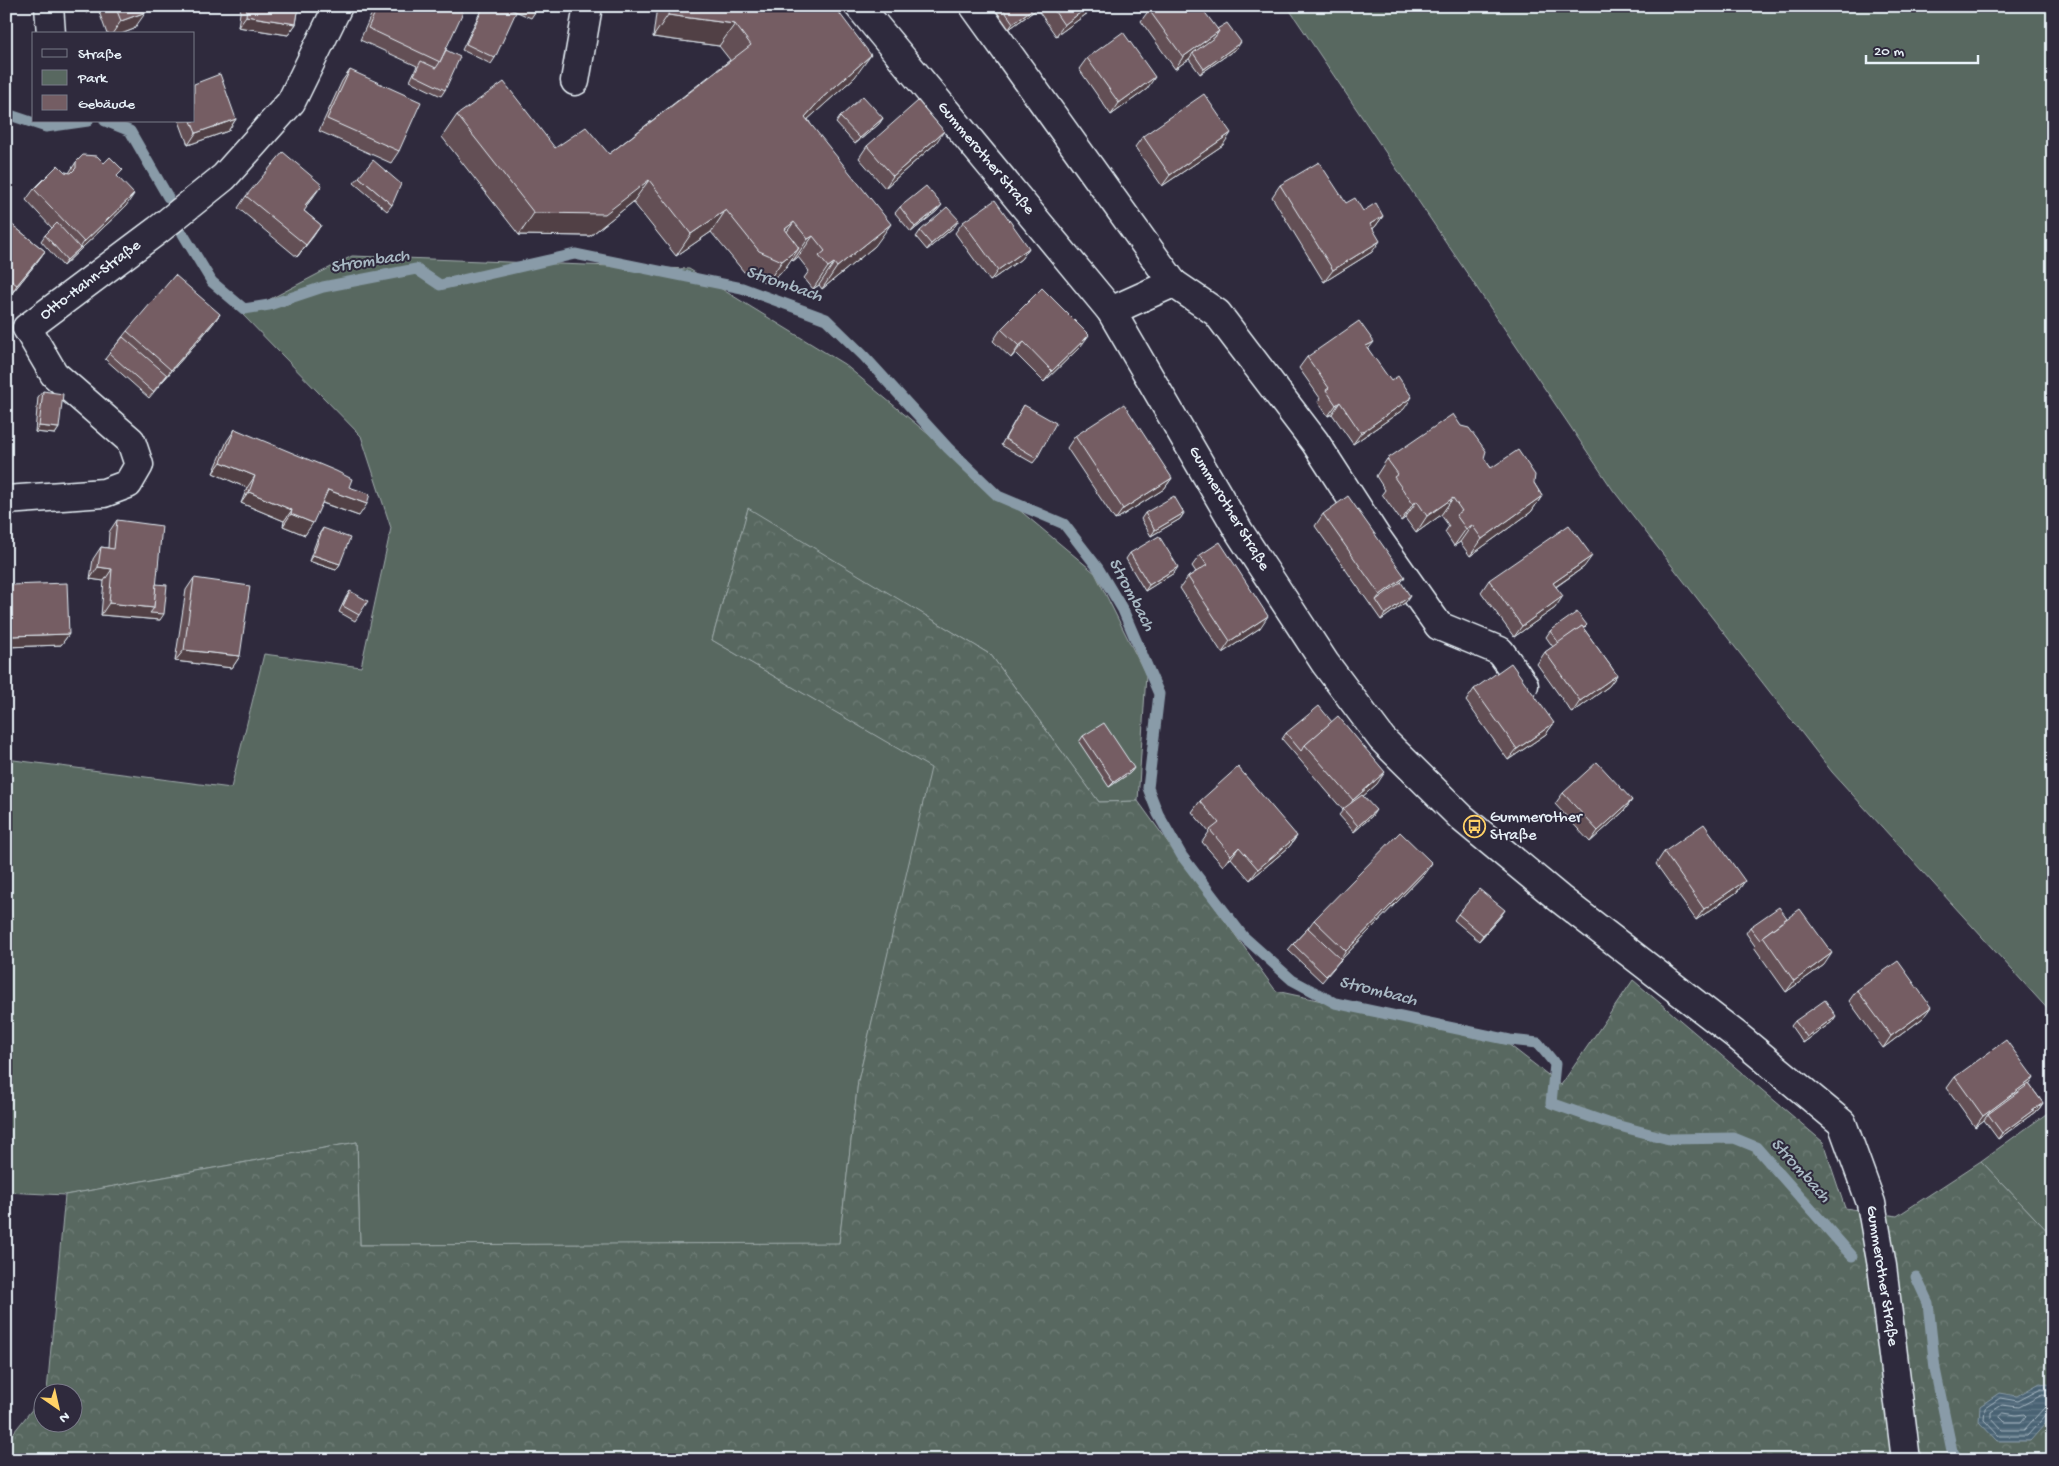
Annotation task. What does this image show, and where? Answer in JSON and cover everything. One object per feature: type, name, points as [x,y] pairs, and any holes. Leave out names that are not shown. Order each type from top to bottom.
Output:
[{"type":"street","points":[[49,6],[51,32]]},
{"type":"street","name":"Otto-Hahn-Straße","points":[[6,500],[104,493],[128,484],[139,465],[131,441],[54,374],[17,327],[158,230],[224,177],[291,102],[338,6]]},
{"type":"street","points":[[575,82],[588,6]]},
{"type":"street","name":"Gummerother Straße","points":[[859,6],[1111,311],[1240,533],[1325,663],[1382,739],[1462,818],[1537,880],[1736,1035],[1842,1123],[1871,1203],[1882,1266],[1906,1460]]},
{"type":"street","points":[[974,6],[1173,283],[1217,313],[1315,442],[1377,538],[1440,626],[1500,651],[1524,685]]},
{"type":"street","points":[[1111,311],[1173,283]]},
{"type":"green space","points":[[1287,6],[2053,6],[2053,1015],[1832,772],[1613,490]]},
{"type":"green space","points":[[352,256],[689,269],[844,364],[1095,573],[1146,675],[1138,801],[1099,802],[991,655],[748,509],[712,640],[932,768],[858,1081],[839,1244],[360,1245],[357,1142],[65,1195],[6,1192],[6,759],[231,788],[264,654],[361,667],[391,528],[361,436],[242,314]]},
{"type":"green space","points":[[748,508],[991,655],[1099,802],[1138,801],[1276,991],[1503,1040],[1561,1085],[1633,980],[1823,1142],[1845,1208],[1897,1216],[1981,1161],[2053,1237],[2053,1460],[6,1460],[6,1442],[32,1410],[32,1434],[82,1434],[82,1384],[48,1384],[65,1195],[357,1142],[360,1245],[839,1243],[858,1081],[931,768],[712,640]]},
{"type":"green space","points":[[2053,1109],[2053,1237],[1981,1161]]},
{"type":"water","points":[[2040,1383],[2053,1385],[2053,1415],[2030,1441],[1997,1441],[1979,1422],[1980,1406],[1999,1393],[2017,1396]]},
{"type":"building","points":[[115,6],[144,6],[146,12],[121,21]]},
{"type":"building","points":[[247,6],[299,6],[296,24],[246,16]]},
{"type":"building","points":[[378,6],[452,6],[463,12],[440,62],[368,28]]},
{"type":"building","points":[[484,6],[503,6],[516,12],[495,58],[466,44]]},
{"type":"building","points":[[669,6],[834,6],[871,55],[821,99],[805,117],[891,224],[837,267],[834,263],[828,267],[819,256],[825,251],[813,236],[808,239],[794,222],[785,229],[799,248],[782,261],[759,251],[726,210],[691,234],[649,180],[605,214],[534,213],[457,115],[504,82],[555,148],[586,127],[609,154],[751,45],[735,24],[668,15]]},
{"type":"building","points":[[1001,6],[1037,6],[1013,23]]},
{"type":"building","points":[[1051,6],[1089,6],[1064,25]]},
{"type":"building","points":[[1154,6],[1200,6],[1219,31],[1183,57],[1149,10]]},
{"type":"building","points":[[1227,23],[1241,42],[1204,69],[1193,53],[1215,37],[1219,31],[1217,29]]},
{"type":"building","points":[[1123,32],[1155,77],[1119,103],[1087,58]]},
{"type":"building","points":[[446,50],[460,57],[445,90],[414,75],[421,61],[436,68]]},
{"type":"building","points":[[350,70],[421,102],[399,151],[327,119]]},
{"type":"building","points":[[220,74],[236,119],[196,133],[191,122],[195,122],[195,84]]},
{"type":"building","points":[[1204,94],[1231,133],[1170,175],[1143,136]]},
{"type":"building","points":[[863,96],[883,118],[860,138],[840,117]]},
{"type":"building","points":[[918,101],[944,131],[893,176],[867,146]]},
{"type":"building","points":[[283,152],[322,185],[305,205],[307,207],[304,211],[321,225],[306,245],[246,196]]},
{"type":"building","points":[[83,155],[97,156],[104,163],[110,157],[123,170],[117,176],[134,194],[84,242],[34,189],[58,165],[65,172],[71,173],[76,168],[76,162]]},
{"type":"building","points":[[373,160],[401,184],[392,205],[359,177]]},
{"type":"building","points":[[1319,162],[1346,203],[1355,198],[1363,211],[1376,203],[1383,216],[1370,224],[1380,241],[1333,270],[1280,185]]},
{"type":"building","points":[[926,186],[942,205],[915,227],[900,207]]},
{"type":"building","points":[[995,200],[1029,248],[998,270],[963,222]]},
{"type":"building","points":[[947,207],[959,220],[931,244],[920,231]]},
{"type":"building","points":[[6,220],[45,251],[17,285],[6,277]]},
{"type":"building","points":[[57,223],[80,248],[67,260],[45,235]]},
{"type":"building","points":[[175,275],[220,314],[171,370],[127,331]]},
{"type":"building","points":[[1042,288],[1089,335],[1052,371],[1024,342],[1019,346],[1001,329]]},
{"type":"building","points":[[1359,321],[1374,342],[1366,346],[1391,381],[1398,376],[1412,397],[1361,433],[1340,402],[1336,405],[1326,390],[1329,388],[1307,357]]},
{"type":"building","points":[[123,337],[167,375],[153,392],[109,353]]},
{"type":"building","points":[[43,391],[63,394],[59,428],[39,426]]},
{"type":"building","points":[[1124,404],[1172,478],[1123,509],[1075,436]]},
{"type":"building","points":[[1024,405],[1056,423],[1037,458],[1005,439]]},
{"type":"building","points":[[1453,414],[1461,426],[1469,428],[1486,451],[1484,458],[1491,468],[1518,450],[1535,475],[1534,483],[1542,496],[1482,539],[1472,525],[1466,529],[1456,515],[1462,511],[1453,498],[1427,516],[1417,501],[1413,504],[1394,477],[1398,474],[1387,459]]},
{"type":"building","points":[[235,429],[352,479],[349,487],[370,494],[367,504],[328,490],[313,523],[291,514],[292,510],[249,492],[255,476],[221,462]]},
{"type":"building","points":[[1174,496],[1184,513],[1155,530],[1145,513]]},
{"type":"building","points":[[1348,496],[1405,577],[1380,595],[1323,514]]},
{"type":"building","points":[[117,520],[162,526],[154,608],[109,603],[112,569],[98,567],[101,547],[114,549]]},
{"type":"building","points":[[1569,525],[1592,556],[1553,583],[1563,596],[1522,626],[1489,580]]},
{"type":"building","points":[[323,528],[350,538],[340,564],[313,555]]},
{"type":"building","points":[[1159,536],[1178,567],[1149,585],[1130,553]]},
{"type":"building","points":[[1220,542],[1268,616],[1230,641],[1188,577],[1207,565],[1200,555]]},
{"type":"building","points":[[194,578],[250,586],[240,656],[184,650]]},
{"type":"building","points":[[6,580],[7,580],[6,617]]},
{"type":"building","points":[[1401,582],[1410,596],[1385,614],[1376,600]]},
{"type":"building","points":[[67,583],[69,634],[11,636],[10,585]]},
{"type":"building","points":[[156,584],[167,585],[164,614],[150,613],[154,608]]},
{"type":"building","points":[[350,591],[368,601],[359,615],[343,606]]},
{"type":"building","points":[[1577,612],[1587,625],[1584,628],[1582,626],[1559,643],[1550,631]]},
{"type":"building","points":[[1582,626],[1617,675],[1580,701],[1545,652]]},
{"type":"building","points":[[1511,663],[1554,723],[1517,749],[1474,689]]},
{"type":"building","points":[[1319,706],[1332,722],[1305,745],[1301,751],[1286,733]]},
{"type":"building","points":[[1338,716],[1385,772],[1353,800],[1305,745]]},
{"type":"building","points":[[1104,723],[1134,768],[1114,782],[1083,736]]},
{"type":"building","points":[[1597,762],[1632,800],[1598,831],[1563,793]]},
{"type":"building","points":[[1238,767],[1297,836],[1258,869],[1239,847],[1231,855],[1210,830],[1219,823],[1200,801]]},
{"type":"building","points":[[1362,795],[1376,810],[1358,826],[1343,809]]},
{"type":"building","points":[[1704,824],[1745,881],[1704,909],[1664,852]]},
{"type":"building","points":[[1400,832],[1432,863],[1346,951],[1314,920]]},
{"type":"building","points":[[1479,889],[1505,910],[1483,935],[1458,914]]},
{"type":"building","points":[[1779,907],[1787,918],[1760,940],[1750,927]]},
{"type":"building","points":[[1800,909],[1832,953],[1794,981],[1763,936]]},
{"type":"building","points":[[1308,928],[1341,959],[1326,976],[1293,944]]},
{"type":"building","points":[[1898,961],[1931,1007],[1891,1036],[1857,990]]},
{"type":"building","points":[[1825,1000],[1836,1016],[1807,1037],[1795,1021]]},
{"type":"building","points":[[2006,1040],[2034,1078],[1983,1116],[1955,1077]]},
{"type":"building","points":[[2029,1084],[2043,1103],[2002,1133],[1988,1114]]},
{"type":"waterway","name":"Strombach","points":[[6,110],[10,115],[46,127],[81,122]]},
{"type":"waterway","name":"Strombach","points":[[108,122],[130,131],[168,197]]},
{"type":"waterway","name":"Strombach","points":[[183,234],[212,282],[244,309],[269,305],[323,287],[416,269],[440,285],[575,254],[742,288],[826,319],[864,356],[948,448],[998,496],[1064,524],[1098,568],[1123,610],[1159,694],[1148,788],[1158,814],[1182,856],[1243,936],[1292,980],[1335,1003],[1510,1040],[1538,1043],[1555,1064],[1551,1103],[1608,1123],[1669,1139],[1734,1138],[1756,1147],[1852,1256]]},
{"type":"waterway","name":"Strombach","points":[[1916,1277],[1928,1303],[1935,1369],[1952,1451],[1959,1460]]},
{"type":"place","name":"Gummerother Straße","points":[[1474,827]]}]
